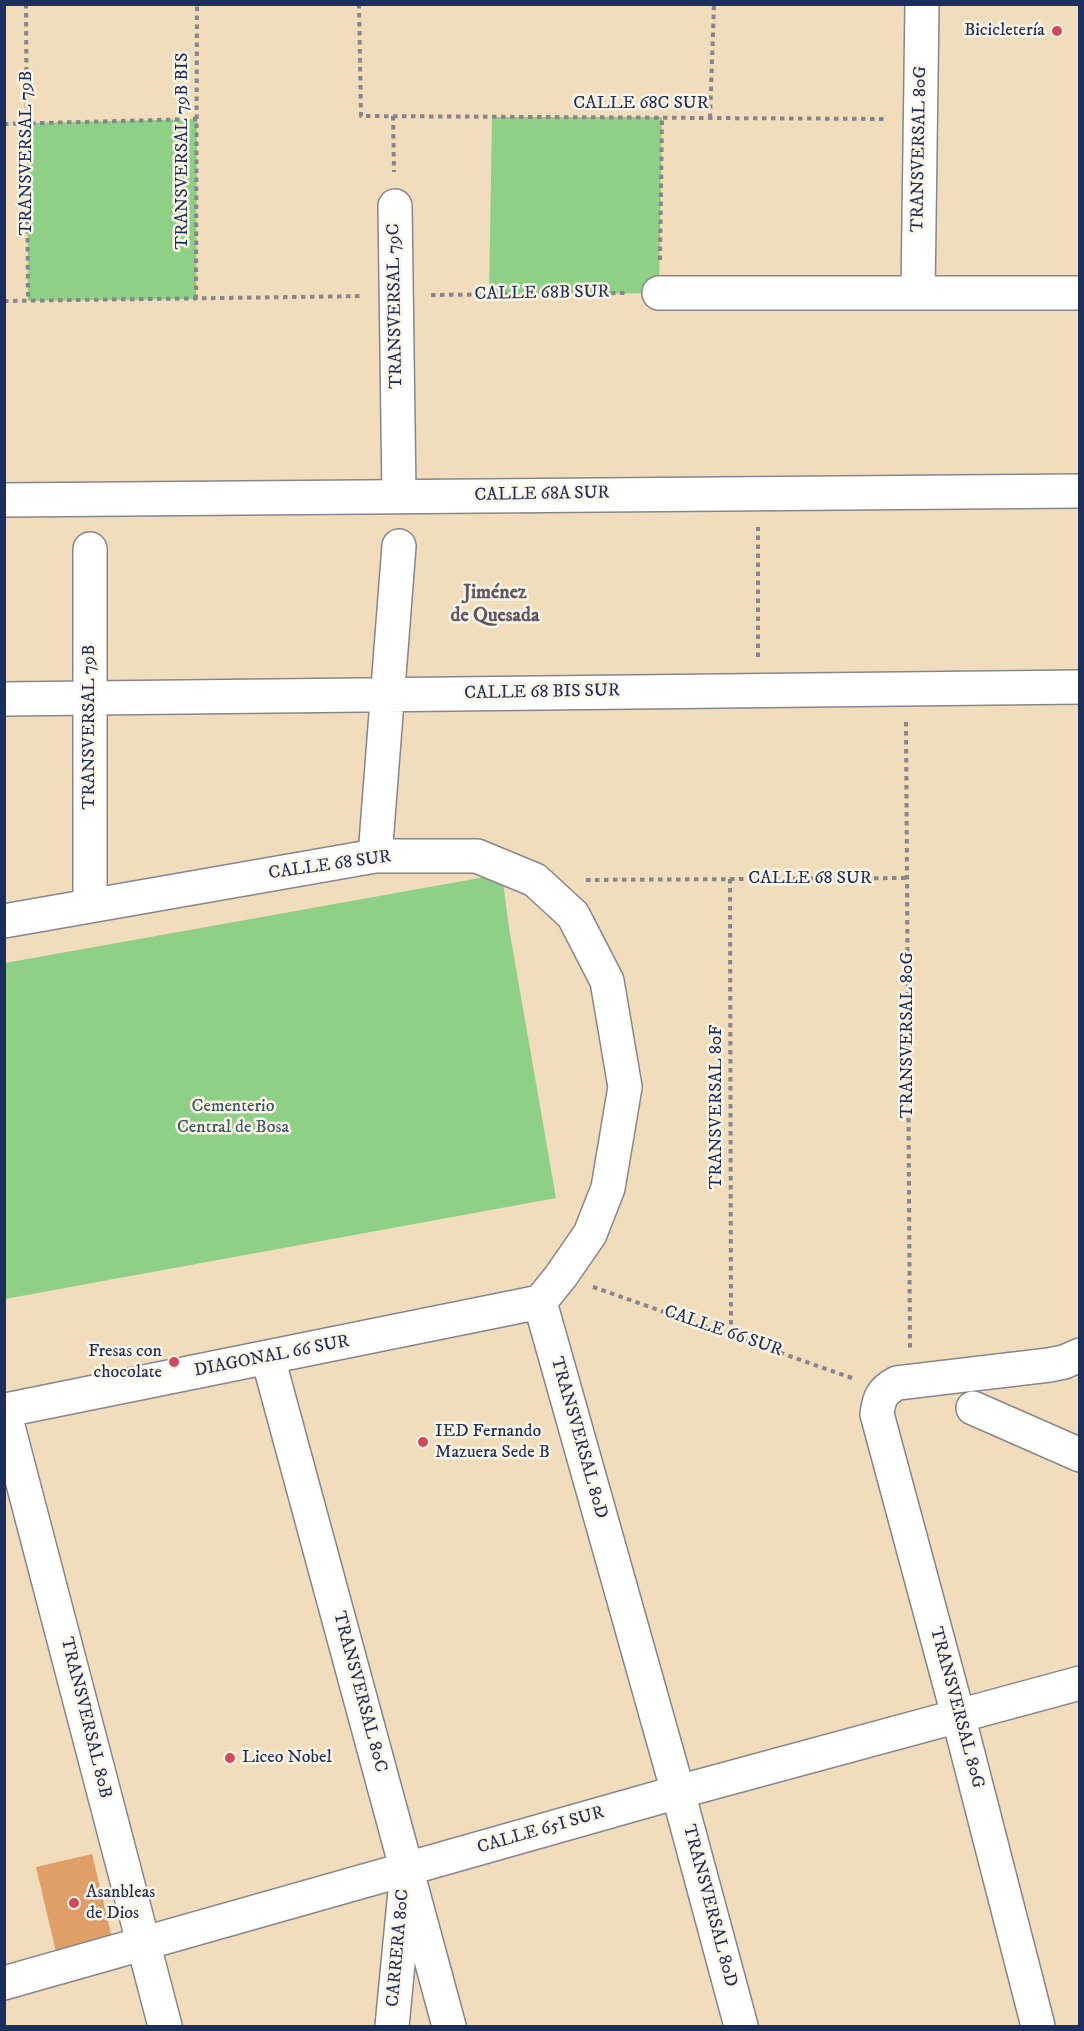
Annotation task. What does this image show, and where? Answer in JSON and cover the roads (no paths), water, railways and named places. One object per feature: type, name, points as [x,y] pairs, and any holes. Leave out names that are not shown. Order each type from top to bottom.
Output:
[{"type":"street","name":"TRANSVERSAL 80G","points":[[918,293],[922,4]]},
{"type":"street","name":"TRANSVERSAL 79C","points":[[395,206],[399,496]]},
{"type":"street","points":[[659,293],[1080,293]]},
{"type":"street","name":"CALLE 68A SUR","points":[[4,500],[1080,491]]},
{"type":"street","points":[[375,856],[399,546]]},
{"type":"street","name":"TRANSVERSAL 79B","points":[[90,549],[90,906]]},
{"type":"street","name":"CALLE 68 BIS SUR","points":[[4,699],[1080,687]]},
{"type":"street","name":"CALLE 68 SUR","points":[[4,921],[375,856],[477,856],[535,880],[573,915],[608,981],[625,1087],[608,1188],[590,1234],[540,1302]]},
{"type":"street","name":"DIAGONAL 66 SUR","points":[[5,1411],[540,1302]]},
{"type":"street","name":"TRANSVERSAL 80D","points":[[540,1302],[678,1792],[741,2026]]},
{"type":"street","name":"TRANSVERSAL 80G","points":[[1038,2026],[878,1414],[879,1402],[897,1385],[1049,1365],[1080,1355]]},
{"type":"street","name":"TRANSVERSAL 80C","points":[[268,1358],[449,2026]]},
{"type":"street","points":[[973,1408],[1080,1455]]},
{"type":"street","name":"TRANSVERSAL 80B","points":[[5,1411],[165,2026]]},
{"type":"street","name":"CALLE 65I SUR","points":[[4,1983],[678,1792],[1080,1683]]},
{"type":"street","name":"CARRERA 80C","points":[[392,2026],[407,1869]]},
{"type":"place","name":"Bicicletería","points":[[1057,31]]},
{"type":"place","name":"Fresas con chocolate","points":[[174,1362]]},
{"type":"place","name":"IED Fernando Mazuera Sede B","points":[[423,1442]]},
{"type":"place","name":"Liceo Nobel","points":[[230,1758]]},
{"type":"place","name":"Asanbleas de Dios","points":[[74,1903]]},
{"type":"district","name":"Jiménez de Quesada","points":[[495,606]]},
{"type":"park label","name":"Cementerio Central de Bosa","points":[[233,1117]]}]
